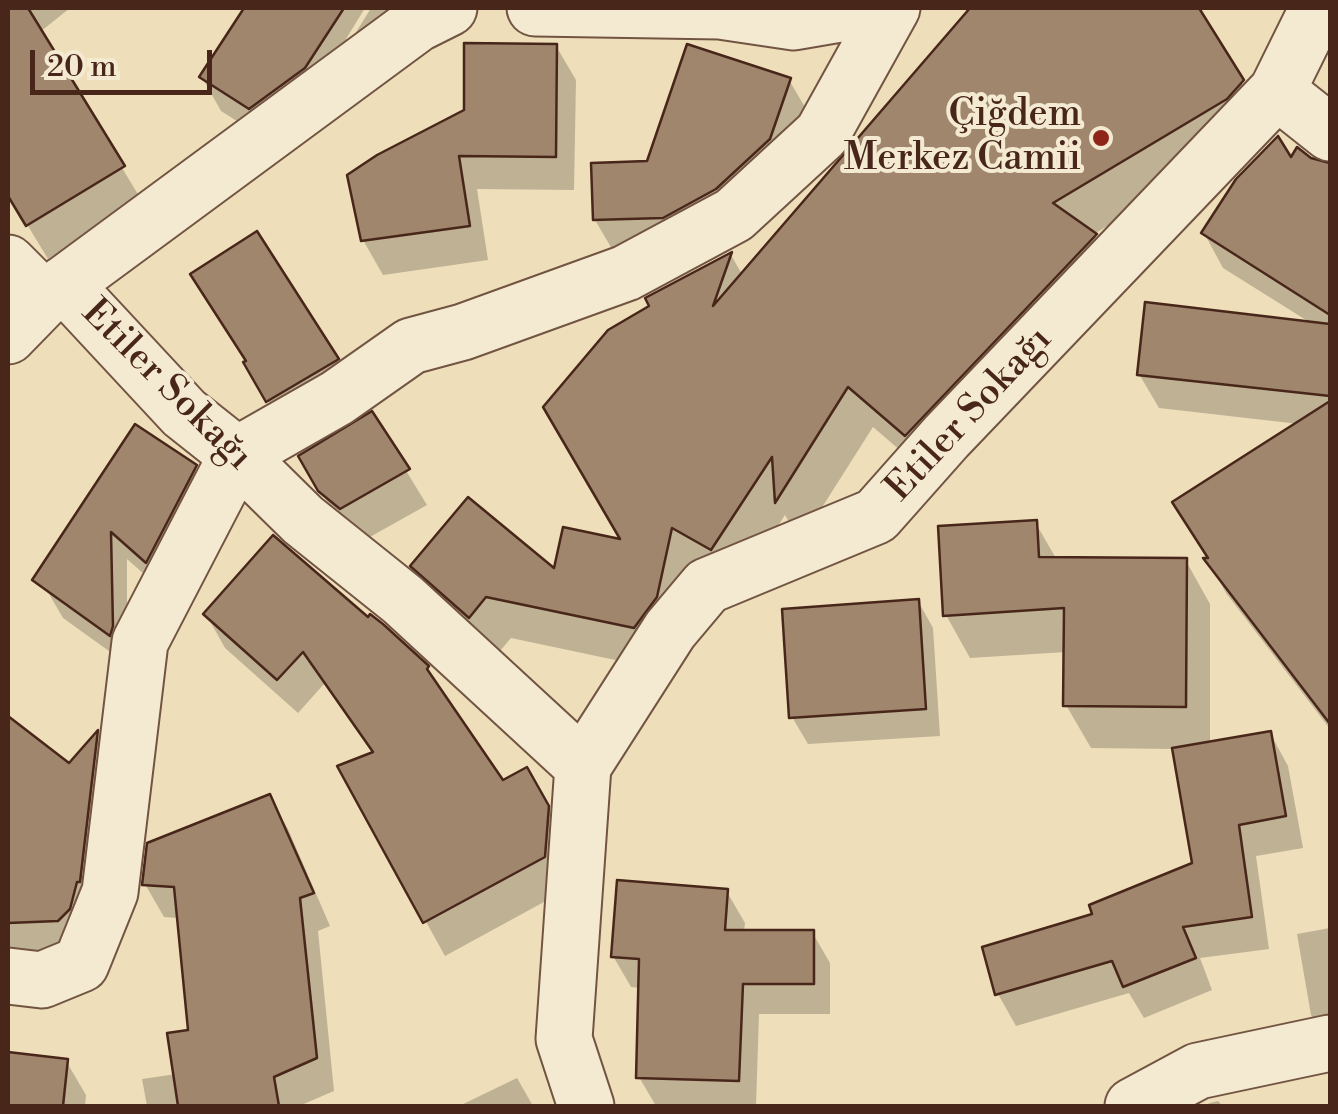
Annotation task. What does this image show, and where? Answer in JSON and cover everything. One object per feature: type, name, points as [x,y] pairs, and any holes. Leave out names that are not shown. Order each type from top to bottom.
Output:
[{"type":"street","points":[[31,296],[417,24],[449,8]]},
{"type":"street","points":[[535,8],[720,11],[794,22],[876,8]]},
{"type":"street","points":[[8,976],[42,980],[80,964],[110,892],[140,642],[237,455],[337,398],[411,346],[463,332],[626,273],[734,215],[822,134],[892,8]]},
{"type":"street","name":"Etiler Sokağı","points":[[586,1106],[564,1040],[584,766],[670,630],[707,586],[876,516],[947,436],[1277,91],[1318,8]]},
{"type":"street","points":[[1277,91],[1330,133]]},
{"type":"street","name":"Etiler Sokağı","points":[[31,296],[237,455],[302,520],[402,600],[584,766]]},
{"type":"street","points":[[1133,1106],[1198,1071],[1330,1043]]},
{"type":"building","points":[[8,8],[28,8],[125,166],[26,226],[8,196]]},
{"type":"building","points":[[244,8],[344,8],[305,68],[249,109],[199,77]]},
{"type":"building","points":[[970,8],[1199,8],[1244,80],[1227,99],[1053,203],[1097,234],[905,436],[848,387],[775,503],[772,457],[711,550],[672,528],[657,597],[634,628],[486,597],[469,618],[410,566],[468,497],[554,568],[563,527],[620,539],[543,407],[608,330],[649,306],[645,298],[732,252],[713,306]]},
{"type":"building","points":[[464,43],[557,44],[556,157],[459,156],[470,226],[361,241],[347,175],[464,110]]},
{"type":"building","points":[[687,44],[791,78],[770,139],[716,189],[663,218],[593,220],[591,163],[647,161]]},
{"type":"building","points":[[1278,136],[1291,157],[1297,147],[1311,158],[1330,163],[1330,315],[1201,233],[1236,179]]},
{"type":"building","points":[[257,231],[339,359],[266,402],[243,362],[246,361],[190,274]]},
{"type":"building","points":[[1145,302],[1330,324],[1330,396],[1137,375]]},
{"type":"building","points":[[1330,401],[1330,724],[1203,558],[1208,558],[1172,502]]},
{"type":"building","points":[[372,411],[410,469],[340,509],[318,491],[298,456]]},
{"type":"building","points":[[135,424],[197,465],[146,563],[111,532],[110,636],[32,580]]},
{"type":"building","points":[[1037,520],[1039,557],[1187,558],[1186,707],[1063,706],[1064,608],[943,616],[938,526]]},
{"type":"building","points":[[273,535],[429,666],[427,669],[503,780],[527,767],[549,806],[545,857],[423,923],[337,766],[373,752],[303,652],[277,680],[203,614]]},
{"type":"building","points":[[919,599],[926,709],[789,718],[782,609]]},
{"type":"building","points":[[8,716],[69,763],[98,730],[80,882],[70,909],[58,921],[8,923]]},
{"type":"building","points":[[1271,731],[1286,816],[1239,825],[1252,917],[1183,927],[1196,958],[1123,987],[1112,961],[995,995],[982,947],[1092,914],[1089,905],[1192,863],[1172,748]]},
{"type":"building","points":[[270,794],[314,893],[300,898],[317,1058],[274,1077],[279,1106],[178,1106],[167,1033],[188,1030],[174,887],[142,885],[147,843]]},
{"type":"building","points":[[617,880],[728,889],[725,930],[814,930],[814,984],[743,984],[739,1081],[636,1078],[639,959],[611,957]]},
{"type":"building","points":[[8,1052],[68,1059],[63,1106],[8,1106]]},
{"type":"place","name":"Çiğdem Merkez Camii","points":[[1101,138]]}]
